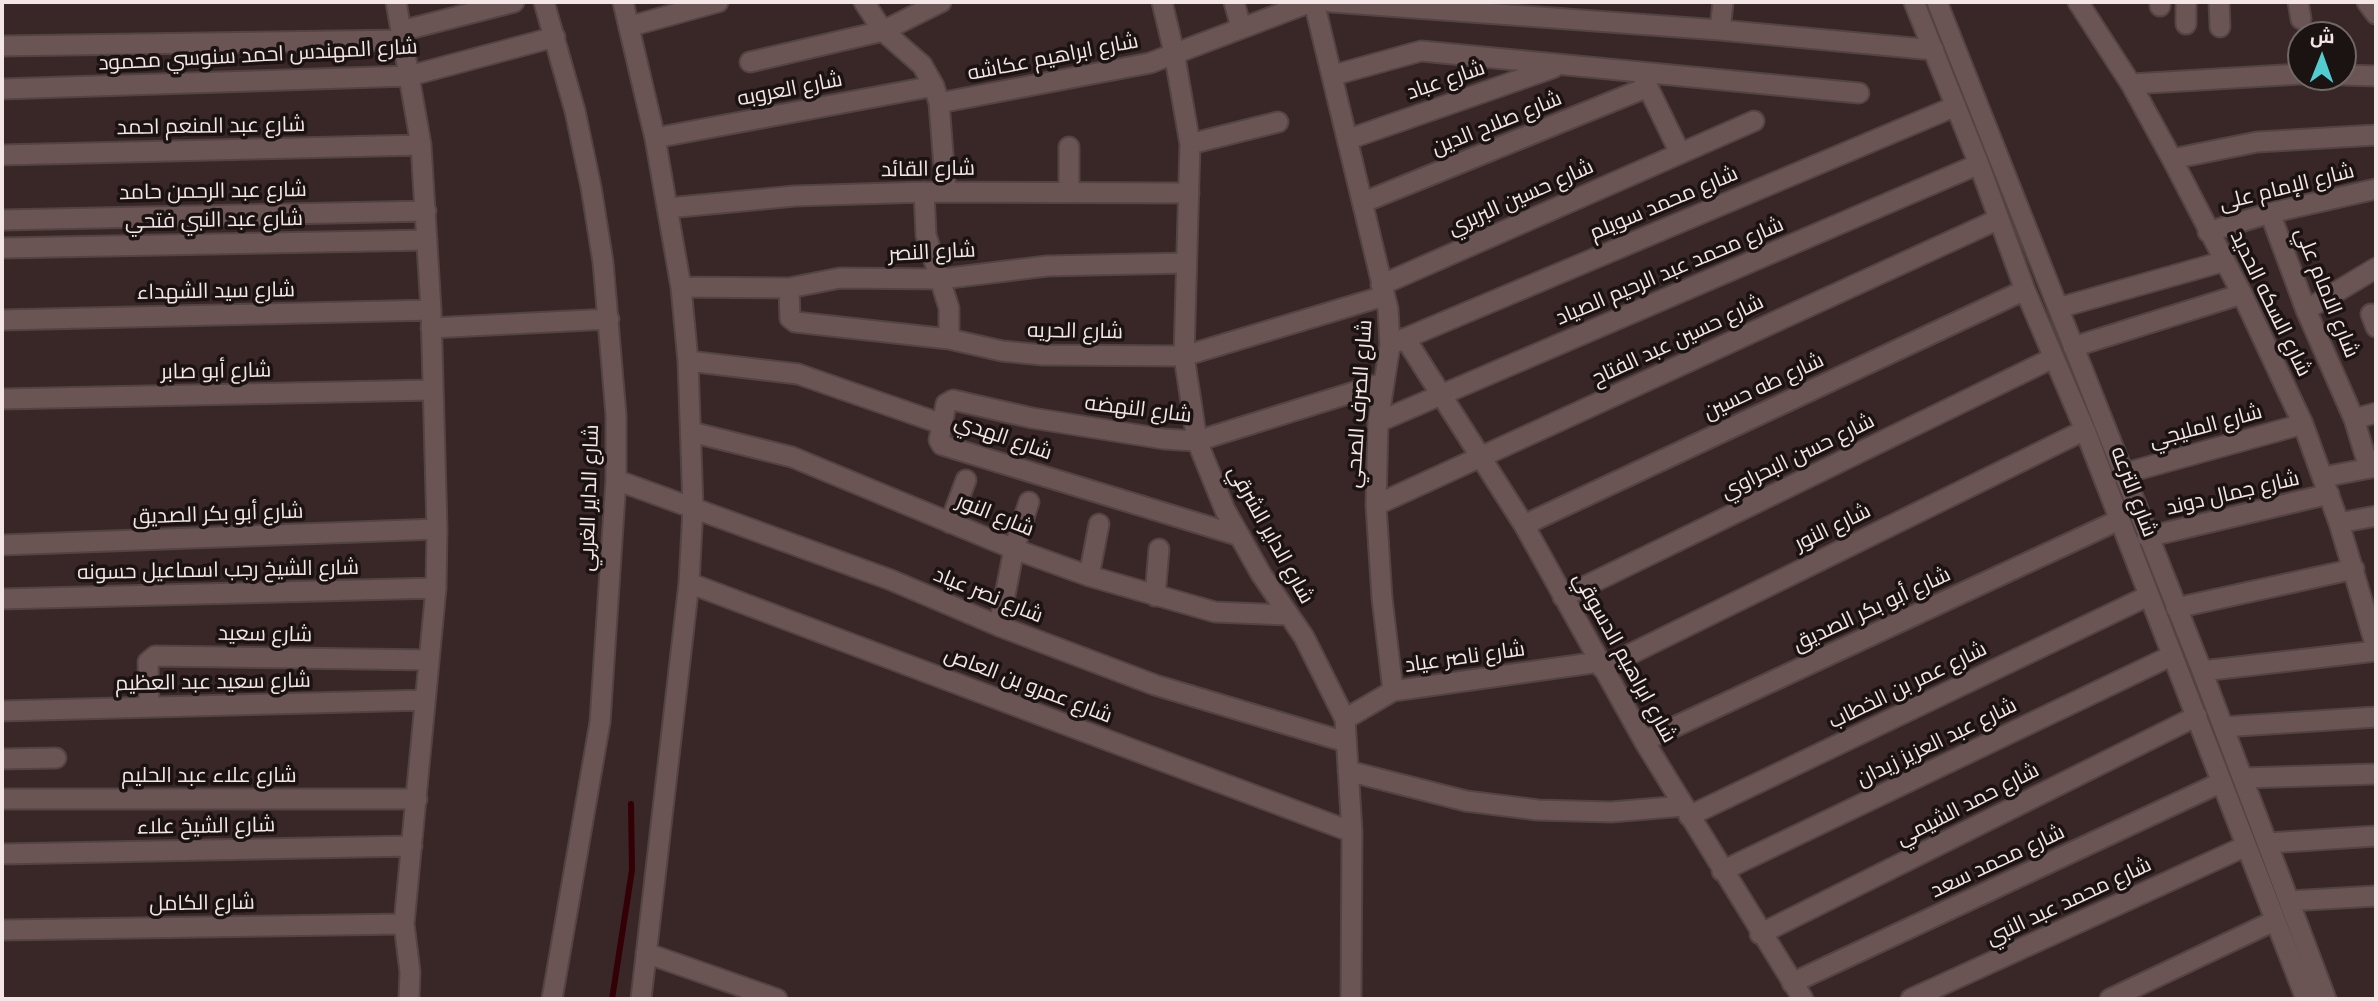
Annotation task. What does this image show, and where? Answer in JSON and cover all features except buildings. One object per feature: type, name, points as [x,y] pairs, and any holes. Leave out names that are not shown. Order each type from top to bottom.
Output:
[{"type":"street","points":[[396,2],[421,145],[431,319],[437,529],[436,588],[404,924],[410,972],[408,999]]},
{"type":"street","points":[[2,46],[402,35],[514,2]]},
{"type":"street","name":"شارع الداير الغربي","points":[[544,2],[591,187],[609,319],[616,480],[600,722],[552,999]]},
{"type":"street","points":[[623,2],[631,26],[655,138],[681,287],[688,361],[693,508],[689,583],[640,999]]},
{"type":"street","points":[[631,26],[718,2]]},
{"type":"street","points":[[864,2],[883,31],[914,55],[936,94],[946,192]]},
{"type":"street","points":[[750,62],[883,31],[941,2]]},
{"type":"street","name":"شارع الداير الشرقي","points":[[1162,2],[1174,52],[1190,144],[1184,356],[1197,441],[1217,494],[1304,638],[1345,719],[1352,832],[1351,999]]},
{"type":"street","points":[[1234,2],[1241,27]]},
{"type":"street","name":"شارع ابراهيم عكاشه","points":[[936,94],[1150,63],[1313,2]]},
{"type":"street","name":"شارع الصرف الصحي","points":[[1313,2],[1334,75],[1383,290],[1398,341],[1383,383],[1378,422],[1376,505],[1382,598],[1393,691]]},
{"type":"street","points":[[1331,2],[1720,30],[1934,50]]},
{"type":"street","points":[[1720,30],[1723,2]]},
{"type":"street","name":"شارع الترعه","points":[[1914,2],[1979,164],[2025,290],[2085,430],[2306,999]]},
{"type":"street","name":"شارع الترعه","points":[[1937,2],[2202,671],[2326,999]]},
{"type":"street","name":"شارع السكه الحديد","points":[[2078,2],[2131,84],[2172,159],[2242,294],[2303,424],[2354,569],[2368,592],[2376,649]]},
{"type":"street","points":[[2186,2],[2186,24]]},
{"type":"street","points":[[2219,2],[2220,27]]},
{"type":"street","points":[[2367,2],[2376,14]]},
{"type":"street","name":"شارع المهندس احمد سنوسي محمود","points":[[2,89],[409,76],[555,37]]},
{"type":"street","points":[[1334,75],[1421,51],[1559,66],[1644,80],[1858,93]]},
{"type":"street","name":"شارع عباد","points":[[1349,139],[1559,66]]},
{"type":"street","points":[[2131,84],[2287,75]]},
{"type":"street","points":[[2357,75],[2376,76]]},
{"type":"street","points":[[1644,80],[1680,153]]},
{"type":"street","name":"شارع صلاح الدين","points":[[1364,202],[1644,80]]},
{"type":"street","name":"شارع العروبه","points":[[655,138],[936,94]]},
{"type":"street","name":"شارع محمد سويلم","points":[[1398,341],[1956,106]]},
{"type":"street","name":"شارع حسين البربري","points":[[1383,290],[1754,121]]},
{"type":"street","points":[[1190,144],[1278,122]]},
{"type":"street","points":[[2172,159],[2257,142],[2376,135]]},
{"type":"street","name":"شارع عبد المنعم احمد","points":[[2,155],[421,145]]},
{"type":"street","points":[[1069,147],[1069,192]]},
{"type":"street","name":"شارع محمد عبد الرحيم الصياد","points":[[1378,422],[1979,164]]},
{"type":"street","name":"شارع الإمام على","points":[[2208,232],[2270,213],[2376,189]]},
{"type":"street","points":[[924,192],[926,234],[950,317],[949,339]]},
{"type":"street","name":"شارع القائد","points":[[668,208],[795,197],[924,192],[1189,193]]},
{"type":"street","name":"شارع عبد الرحمن حامد","points":[[2,219],[426,211]]},
{"type":"street","name":"شارع الامام علي","points":[[2270,213],[2306,310],[2373,468]]},
{"type":"street","name":"شارع حسين عبد الفتاح","points":[[1376,505],[1999,219]]},
{"type":"street","name":"شارع عبد النبي فتحي","points":[[2,248],[427,240]]},
{"type":"street","points":[[2058,308],[2225,261]]},
{"type":"street","name":"شارع النصر","points":[[681,287],[789,288],[840,278],[941,279],[1047,266],[1186,262]]},
{"type":"street","points":[[2306,310],[2376,268]]},
{"type":"street","name":"شارع الحريه","points":[[789,288],[790,318],[795,322],[949,339],[1023,354],[1184,356],[1383,290]]},
{"type":"street","name":"شارع طه حسين","points":[[1524,525],[2025,290]]},
{"type":"street","points":[[2073,347],[2242,294]]},
{"type":"street","name":"شارع سيد الشهداء","points":[[2,320],[609,319]]},
{"type":"street","name":"شارع ابراهيم الدسوقي","points":[[1398,341],[1441,394],[1524,525],[1644,741],[1760,934],[1798,991]]},
{"type":"street","name":"شارع حسن البحراوي","points":[[1563,597],[2053,358]]},
{"type":"street","name":"شارع الهدي","points":[[688,361],[798,374],[942,424],[939,440],[942,445],[1240,536]]},
{"type":"street","name":"شارع النهضه","points":[[942,424],[946,404],[953,400],[1045,420],[1164,439],[1197,441],[1383,383]]},
{"type":"street","name":"شارع أبو صابر","points":[[2,400],[431,390]]},
{"type":"street","points":[[2354,419],[2376,413]]},
{"type":"street","name":"شارع المليجي","points":[[2122,474],[2303,424]]},
{"type":"street","name":"شارع النور","points":[[1601,665],[2085,430]]},
{"type":"street","name":"شارع النور","points":[[691,432],[792,457],[1014,549],[1089,576],[1215,612],[1288,615]]},
{"type":"street","name":"شارع جمال دوند","points":[[2147,537],[2326,486],[2373,468]]},
{"type":"street","name":"شارع نصر عياد","points":[[616,480],[891,580],[999,626],[1155,685],[1346,741]]},
{"type":"street","points":[[950,523],[965,480]]},
{"type":"street","points":[[999,626],[1014,549],[1029,502]]},
{"type":"street","points":[[2339,523],[2376,516]]},
{"type":"street","name":"شارع أبو بكر الصديق","points":[[1644,741],[2119,520]]},
{"type":"street","points":[[1089,576],[1099,524]]},
{"type":"street","name":"شارع أبو بكر الصديق","points":[[2,545],[437,529]]},
{"type":"street","points":[[1155,596],[1159,548]]},
{"type":"street","points":[[2176,608],[2354,569]]},
{"type":"street","name":"شارع عمرو بن العاص","points":[[689,583],[1352,832]]},
{"type":"street","name":"شارع الشيخ رجب اسماعيل حسونه","points":[[2,599],[436,588]]},
{"type":"street","name":"شارع عمر بن الخطاب","points":[[1686,811],[2148,596]]},
{"type":"street","points":[[2202,671],[2376,649]]},
{"type":"street","name":"شارع سعيد","points":[[149,707],[148,662],[155,656],[429,660]]},
{"type":"street","name":"شارع عبد العزيز زيدان","points":[[1722,871],[2171,656]]},
{"type":"street","name":"شارع ناصر عياد","points":[[1345,719],[1393,691],[1601,665]]},
{"type":"street","name":"شارع سعيد عبد العظيم","points":[[2,711],[425,700]]},
{"type":"street","name":"شارع حمد الشيمي","points":[[1760,934],[2197,716]]},
{"type":"street","points":[[2223,727],[2376,717]]},
{"type":"street","points":[[2,759],[56,758]]},
{"type":"street","points":[[1348,771],[1466,801],[1538,810],[1686,811]]},
{"type":"street","points":[[2243,778],[2376,774]]},
{"type":"street","name":"شارع محمد سعد","points":[[1798,991],[2222,782]]},
{"type":"street","name":"شارع علاء عبد الحليم","points":[[2,799],[416,799]]},
{"type":"street","points":[[2268,843],[2376,836]]},
{"type":"street","name":"شارع الشيخ علاء","points":[[2,854],[412,846]]},
{"type":"street","name":"شارع محمد عبد النبي","points":[[1911,999],[2246,846]]},
{"type":"street","points":[[2289,901],[2376,896]]},
{"type":"street","points":[[2110,999],[2274,921]]},
{"type":"street","name":"شارع الكامل","points":[[2,930],[404,924]]},
{"type":"street","points":[[646,953],[777,999]]},
{"type":"waterway","points":[[612,999],[632,870],[631,804]]}]
